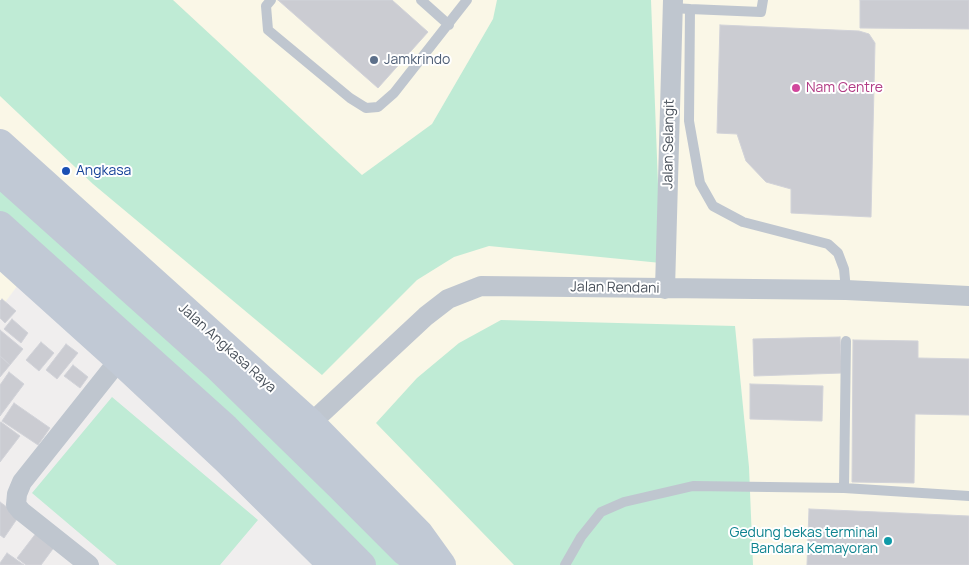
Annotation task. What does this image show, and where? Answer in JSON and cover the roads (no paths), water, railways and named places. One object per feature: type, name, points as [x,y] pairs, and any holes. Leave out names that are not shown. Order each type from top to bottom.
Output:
[{"type":"main road","name":"Jalan Angkasa Raya","points":[[0,143],[311,423],[419,533],[442,565]]},
{"type":"main road","name":"Jalan Angkasa Raya","points":[[0,173],[216,366],[405,552],[424,565]]},
{"type":"main road","points":[[0,225],[226,428],[362,565]]},
{"type":"main road","points":[[3,262],[119,360],[227,460],[332,565]]},
{"type":"street","name":"Jalan Selangit","points":[[665,289],[679,6]]},
{"type":"street","name":"Jalan Rendani","points":[[311,423],[426,316],[448,299],[481,286],[846,290],[969,296]]},
{"type":"street","points":[[89,565],[20,511],[16,505],[17,494],[22,482],[119,360]]},
{"type":"lane","points":[[271,0],[266,6],[268,30],[350,98],[366,108],[378,107],[394,93],[467,0]]},
{"type":"lane","points":[[420,0],[449,25]]},
{"type":"lane","points":[[763,0],[761,12],[679,6],[689,121],[700,184],[713,206],[743,222],[828,244],[838,253],[844,269],[846,290]]},
{"type":"lane","points":[[844,488],[846,340]]},
{"type":"lane","points":[[565,565],[581,537],[601,512],[624,502],[693,486],[844,488],[969,496]]},
{"type":"place","name":"Jamkrindo","points":[[374,60]]},
{"type":"place","name":"Nam Centre","points":[[796,88]]},
{"type":"place","name":"Angkasa","points":[[66,171]]},
{"type":"place","name":"Gedung bekas terminal Bandara Kemayoran","points":[[888,541]]}]
